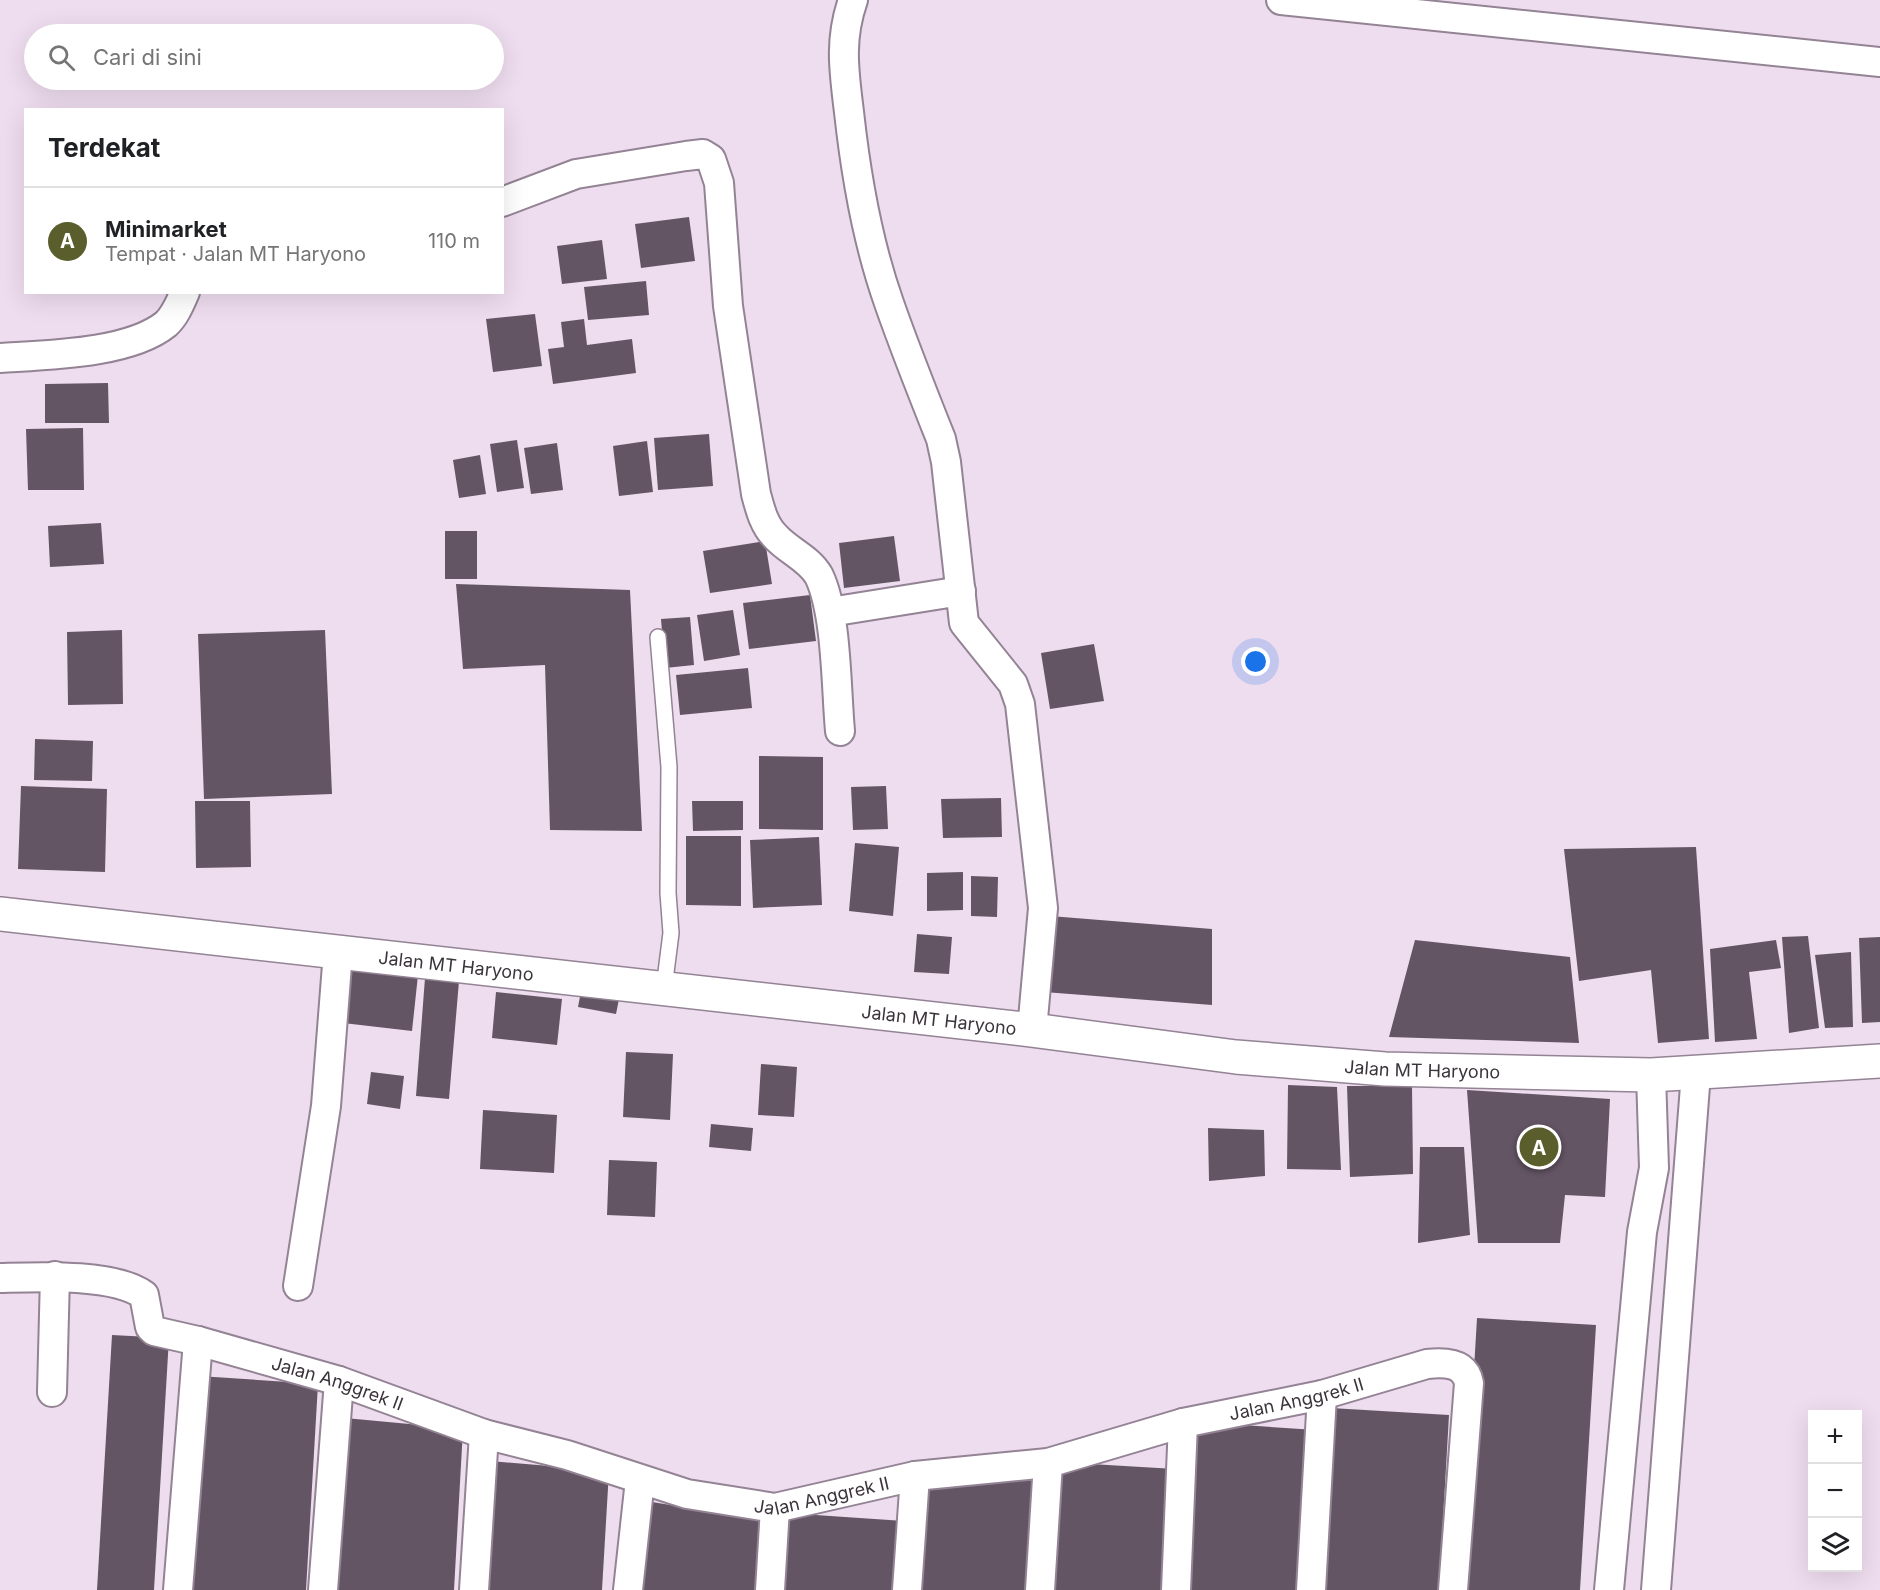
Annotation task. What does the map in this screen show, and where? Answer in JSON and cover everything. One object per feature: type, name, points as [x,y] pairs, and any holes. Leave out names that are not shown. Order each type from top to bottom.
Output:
[{"type":"main road","name":"Jalan MT Haryono","points":[[0,914],[1032,1030],[1236,1057],[1385,1069],[1651,1075],[1880,1061]]},
{"type":"street","points":[[853,0],[844,24],[843,56],[853,146],[864,213],[888,302],[941,439],[964,623],[1013,684],[1023,724],[1031,820],[1043,908],[1032,1030]]},
{"type":"street","points":[[1281,0],[1880,62]]},
{"type":"street","points":[[504,201],[576,174],[703,154],[711,159],[718,183],[728,306],[756,494],[762,516],[774,536],[804,559],[818,575],[831,612],[840,731]]},
{"type":"street","points":[[0,358],[99,350],[148,334],[168,322],[184,294]]},
{"type":"street","points":[[831,612],[961,591]]},
{"type":"street","points":[[298,1286],[326,1106],[338,952]]},
{"type":"street","points":[[1656,1590],[1696,1073]]},
{"type":"street","points":[[1609,1590],[1642,1232],[1654,1168],[1651,1075]]},
{"type":"street","points":[[52,1392],[55,1276]]},
{"type":"street","name":"Jalan Anggrek II","points":[[0,1278],[55,1276],[130,1287],[144,1295],[150,1327],[154,1331],[198,1341],[339,1381],[484,1434],[567,1455],[687,1494],[775,1508],[915,1476],[1048,1463],[1183,1423],[1323,1395],[1427,1364],[1444,1362],[1463,1369],[1467,1374],[1453,1590]]},
{"type":"street","points":[[178,1590],[198,1341]]},
{"type":"street","points":[[323,1590],[339,1381]]},
{"type":"street","points":[[1311,1590],[1323,1395]]},
{"type":"street","points":[[1176,1590],[1183,1423]]},
{"type":"street","points":[[474,1590],[484,1434]]},
{"type":"street","points":[[1040,1590],[1048,1463]]},
{"type":"street","points":[[907,1590],[915,1476]]},
{"type":"street","points":[[628,1590],[640,1480]]},
{"type":"street","points":[[770,1590],[775,1508]]},
{"type":"lane","points":[[658,637],[669,767],[668,893],[671,933],[664,988]]},
{"type":"building","points":[[689,217],[695,261],[641,268],[635,224]]},
{"type":"building","points":[[602,240],[607,279],[562,284],[557,246]]},
{"type":"building","points":[[646,281],[649,315],[588,320],[584,287]]},
{"type":"building","points":[[535,314],[542,366],[493,372],[486,319]]},
{"type":"building","points":[[584,319],[587,345],[632,339],[636,373],[553,384],[548,349],[564,347],[561,322]]},
{"type":"building","points":[[108,383],[109,423],[45,423],[45,384]]},
{"type":"building","points":[[83,428],[84,490],[28,490],[26,429]]},
{"type":"building","points":[[709,434],[713,486],[658,490],[654,438]]},
{"type":"building","points":[[517,440],[524,488],[497,492],[490,444]]},
{"type":"building","points":[[647,441],[653,492],[619,496],[613,446]]},
{"type":"building","points":[[557,443],[563,490],[531,494],[524,448]]},
{"type":"building","points":[[480,455],[486,494],[459,498],[453,460]]},
{"type":"building","points":[[101,523],[104,564],[50,567],[48,526]]},
{"type":"building","points":[[445,531],[477,531],[477,579],[445,579]]},
{"type":"building","points":[[894,536],[900,581],[844,588],[839,543]]},
{"type":"building","points":[[765,541],[772,584],[710,593],[703,551]]},
{"type":"building","points":[[456,584],[630,590],[642,831],[550,830],[545,665],[463,669]]},
{"type":"building","points":[[810,595],[816,641],[749,649],[743,603]]},
{"type":"building","points":[[733,610],[740,655],[704,661],[697,615]]},
{"type":"building","points":[[690,617],[694,665],[665,668],[661,619]]},
{"type":"building","points":[[122,630],[123,704],[68,705],[67,632]]},
{"type":"building","points":[[325,630],[332,794],[204,799],[198,634]]},
{"type":"building","points":[[1094,644],[1104,701],[1050,709],[1041,653]]},
{"type":"building","points":[[748,668],[752,708],[680,715],[676,675]]},
{"type":"building","points":[[35,739],[93,741],[92,781],[34,780]]},
{"type":"building","points":[[759,756],[823,757],[823,830],[759,829]]},
{"type":"building","points":[[21,786],[107,789],[105,872],[18,869]]},
{"type":"building","points":[[886,786],[888,829],[853,830],[851,787]]},
{"type":"building","points":[[1001,798],[1002,837],[943,838],[941,799]]},
{"type":"building","points":[[195,801],[250,801],[251,867],[196,868]]},
{"type":"building","points":[[692,801],[743,801],[743,830],[693,831]]},
{"type":"building","points":[[686,836],[741,836],[741,906],[686,905]]},
{"type":"building","points":[[819,837],[822,905],[753,908],[750,840]]},
{"type":"building","points":[[855,843],[899,847],[893,916],[849,911]]},
{"type":"building","points":[[1696,847],[1709,1039],[1658,1043],[1651,970],[1579,981],[1564,849]]},
{"type":"building","points":[[963,872],[963,910],[927,911],[927,873]]},
{"type":"building","points":[[971,876],[998,877],[997,917],[971,916]]},
{"type":"building","points":[[1050,916],[1212,929],[1212,1005],[1044,992]]},
{"type":"building","points":[[917,934],[952,937],[949,974],[914,972]]},
{"type":"building","points":[[1808,936],[1819,1028],[1789,1033],[1782,937]]},
{"type":"building","points":[[1880,937],[1880,1022],[1862,1023],[1859,938]]},
{"type":"building","points":[[1415,940],[1570,957],[1579,1043],[1389,1037]]},
{"type":"building","points":[[1776,940],[1781,968],[1749,972],[1757,1039],[1715,1042],[1710,949]]},
{"type":"building","points":[[1851,952],[1853,1027],[1825,1028],[1815,955]]},
{"type":"building","points":[[349,967],[418,975],[412,1031],[343,1023]]},
{"type":"building","points":[[425,978],[459,981],[449,1099],[416,1096]]},
{"type":"building","points":[[582,986],[620,994],[616,1014],[578,1007]]},
{"type":"building","points":[[496,992],[562,999],[557,1045],[492,1038]]},
{"type":"building","points":[[626,1052],[673,1054],[670,1120],[623,1117]]},
{"type":"building","points":[[761,1064],[797,1067],[794,1117],[758,1115]]},
{"type":"building","points":[[371,1072],[404,1076],[400,1109],[367,1104]]},
{"type":"building","points":[[1288,1085],[1337,1087],[1341,1170],[1287,1169]]},
{"type":"building","points":[[1347,1086],[1412,1086],[1413,1174],[1350,1177]]},
{"type":"building","points":[[1467,1090],[1610,1099],[1605,1197],[1565,1195],[1560,1243],[1478,1243]]},
{"type":"building","points":[[483,1110],[557,1115],[554,1173],[480,1169]]},
{"type":"building","points":[[711,1124],[753,1128],[751,1151],[709,1147]]},
{"type":"building","points":[[1208,1128],[1264,1130],[1265,1176],[1209,1181]]},
{"type":"building","points":[[1420,1147],[1464,1147],[1470,1235],[1418,1243]]},
{"type":"building","points":[[609,1160],[657,1162],[655,1217],[607,1215]]},
{"type":"building","points":[[1477,1318],[1596,1325],[1580,1590],[1461,1590]]},
{"type":"building","points":[[112,1335],[169,1338],[154,1590],[97,1590]]},
{"type":"building","points":[[199,1376],[318,1384],[306,1590],[186,1590]]},
{"type":"building","points":[[1331,1408],[1449,1415],[1439,1590],[1320,1590]]},
{"type":"building","points":[[345,1418],[463,1429],[454,1590],[335,1590]]},
{"type":"building","points":[[1197,1422],[1316,1430],[1306,1590],[1187,1590]]},
{"type":"building","points":[[490,1461],[609,1471],[602,1590],[483,1590]]},
{"type":"building","points":[[1057,1462],[1175,1469],[1168,1590],[1049,1590]]},
{"type":"building","points":[[921,1477],[1038,1481],[1032,1590],[913,1590]]},
{"type":"building","points":[[646,1501],[707,1511],[763,1514],[758,1590],[639,1590]]},
{"type":"building","points":[[786,1513],[904,1521],[901,1590],[782,1590]]},
{"type":"place","name":"Minimarket","points":[[1539,1147]]}]
